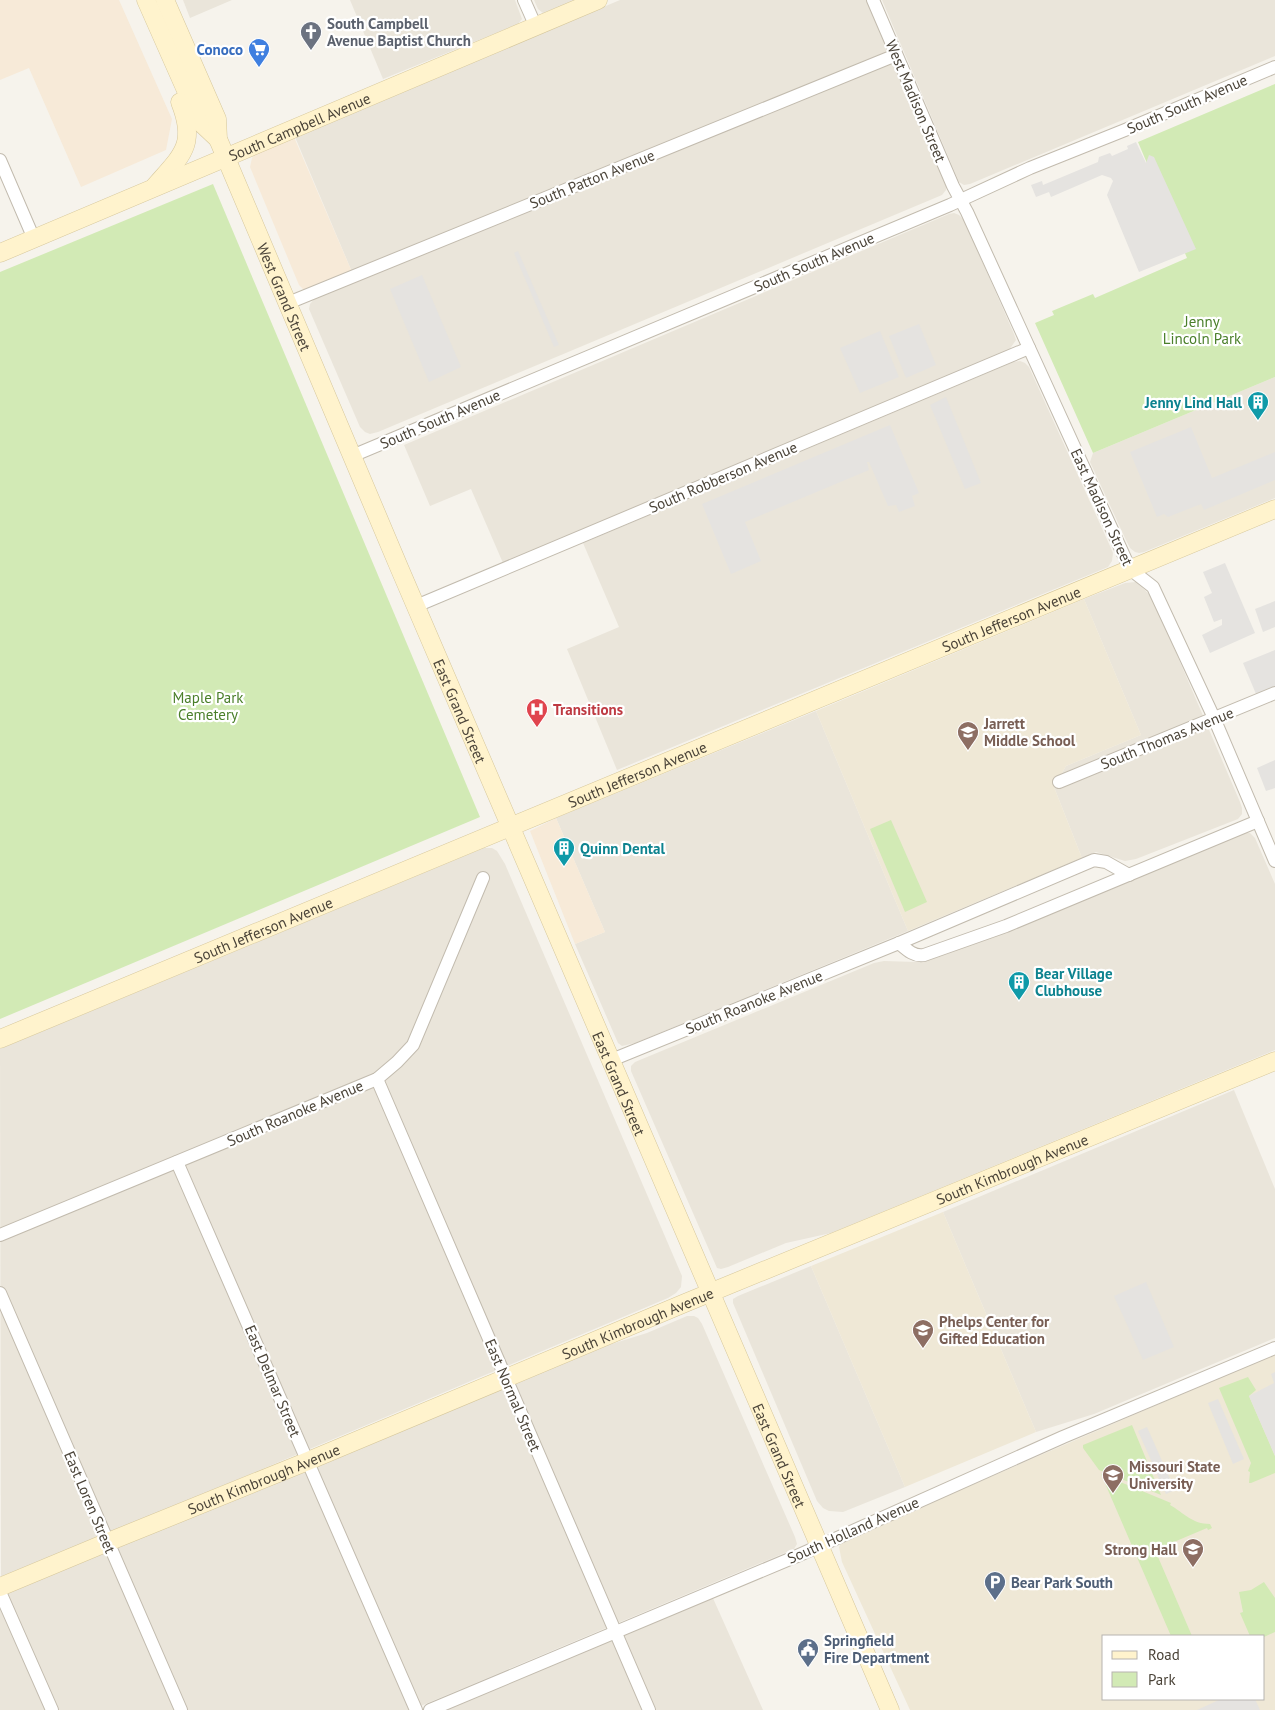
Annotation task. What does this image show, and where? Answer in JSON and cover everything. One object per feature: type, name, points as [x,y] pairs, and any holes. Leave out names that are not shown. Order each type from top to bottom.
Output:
[{"type":"main road","name":"West Grand Street","points":[[146,0],[200,122],[218,139]]},
{"type":"main road","name":"West Grand Street","points":[[164,0],[217,119],[218,139],[225,157],[352,456]]},
{"type":"main road","name":"South Campbell Avenue","points":[[0,253],[598,0]]},
{"type":"main road","points":[[152,189],[180,157],[188,139],[187,119],[168,72],[169,54]]},
{"type":"main road","name":"East Grand Street","points":[[352,456],[609,1061],[890,1710]]},
{"type":"main road","name":"South Jefferson Avenue","points":[[0,1039],[1275,509]]},
{"type":"main road","name":"South Kimbrough Avenue","points":[[0,1588],[1275,1061]]},
{"type":"street","points":[[524,0],[536,27]]},
{"type":"street","name":"West Madison Street","points":[[873,0],[953,186],[961,200]]},
{"type":"street","name":"South Patton Avenue","points":[[288,303],[896,55]]},
{"type":"street","name":"South South Avenue","points":[[352,456],[961,200],[1030,168],[1275,67]]},
{"type":"street","points":[[0,160],[34,239]]},
{"type":"street","name":"East Madison Street","points":[[961,200],[1130,569],[1153,586],[1214,718],[1275,861]]},
{"type":"street","name":"South Robberson Avenue","points":[[416,606],[1029,348]]},
{"type":"street","name":"South Thomas Avenue","points":[[1059,782],[1275,693]]},
{"type":"street","points":[[899,943],[909,952],[924,956],[1006,926],[1258,820]]},
{"type":"street","name":"South Roanoke Avenue","points":[[609,1061],[899,943],[1094,860],[1106,862],[1129,875]]},
{"type":"street","name":"South Roanoke Avenue","points":[[0,1235],[377,1079],[413,1045],[483,878]]},
{"type":"street","name":"East Normal Street","points":[[377,1079],[649,1710]]},
{"type":"street","name":"East Delmar Street","points":[[177,1162],[416,1710]]},
{"type":"street","name":"East Loren Street","points":[[0,1293],[181,1710]]},
{"type":"street","name":"South Holland Avenue","points":[[430,1710],[819,1546],[1063,1436],[1275,1348]]},
{"type":"street","points":[[0,1592],[52,1710]]},
{"type":"shaded area","points":[[0,0],[119,0],[172,119],[166,150],[81,187],[29,68],[0,80]]},
{"type":"shaded area","points":[[183,0],[232,0],[190,18]]},
{"type":"shaded area","points":[[350,0],[515,0],[522,19],[518,24],[383,79]]},
{"type":"shaded area","points":[[534,0],[576,0],[543,13],[538,9]]},
{"type":"shaded area","points":[[620,0],[868,0],[888,49],[888,54],[352,272],[295,137]]},
{"type":"shaded area","points":[[882,0],[1275,0],[1275,56],[964,185],[959,182]]},
{"type":"shaded area","points":[[892,63],[895,66],[946,185],[946,190],[942,195],[378,432],[370,434],[360,427],[309,309],[310,304],[315,298]]},
{"type":"shaded area","points":[[294,137],[352,272],[308,289],[303,289],[299,285],[250,167],[255,154]]},
{"type":"shaded area","points":[[1136,142],[1146,163],[1149,155],[1154,157],[1196,249],[1139,272],[1107,195],[1113,181],[1111,178],[1102,175],[1051,197],[1049,192],[1036,197],[1031,185],[1042,181],[1043,185],[1098,162],[1099,157],[1110,153],[1112,156],[1128,149],[1127,146]]},
{"type":"shaded area","points":[[954,213],[964,220],[1014,334],[1016,340],[1009,350],[503,563],[471,489],[430,506],[404,445]]},
{"type":"shaded area","points":[[518,251],[559,345],[554,347],[514,253]]},
{"type":"shaded area","points":[[422,275],[461,367],[429,382],[390,289]]},
{"type":"shaded area","points":[[919,324],[936,365],[906,378],[889,336]]},
{"type":"shaded area","points":[[880,331],[899,377],[860,393],[840,348]]},
{"type":"shaded area","points":[[1020,361],[1029,367],[1113,553],[1112,561],[1108,567],[617,770],[567,649],[619,627],[583,543],[1013,362]]},
{"type":"shaded area","points":[[1275,377],[1275,498],[1144,552],[1135,552],[1130,548],[1090,462],[1093,453]]},
{"type":"shaded area","points":[[946,397],[981,483],[965,489],[930,405]]},
{"type":"shaded area","points":[[890,425],[919,493],[912,496],[915,506],[899,512],[896,505],[888,506],[869,462],[867,462],[869,470],[745,522],[761,561],[731,574],[702,504]]},
{"type":"shaded area","points":[[1191,427],[1212,478],[1275,452],[1275,480],[1204,510],[1201,504],[1168,517],[1164,514],[1157,517],[1130,452]]},
{"type":"shaded area","points":[[1225,563],[1255,633],[1210,653],[1202,635],[1222,625],[1222,619],[1214,622],[1204,597],[1212,593],[1203,572]]},
{"type":"shaded area","points":[[1136,582],[1149,594],[1156,606],[1240,802],[1242,814],[1238,819],[1136,859],[1125,861],[1096,852],[1082,858],[1054,787],[1066,766],[1141,735],[1084,599],[1125,583]]},
{"type":"shaded area","name":"Jarrett Middle School","points":[[1084,599],[1141,735],[1066,766],[1054,787],[1082,858],[908,931],[816,711]]},
{"type":"shaded area","points":[[1275,601],[1275,627],[1263,632],[1255,609]]},
{"type":"shaded area","points":[[1275,650],[1275,686],[1256,694],[1243,663]]},
{"type":"shaded area","points":[[816,711],[908,931],[635,1043],[622,1046],[618,1043],[575,944],[605,932],[556,818]]},
{"type":"shaded area","points":[[1275,760],[1275,788],[1266,791],[1257,768]]},
{"type":"shaded area","points":[[556,818],[605,932],[575,944],[530,831]]},
{"type":"shaded area","points":[[1244,833],[1250,833],[1255,838],[1275,884],[1275,1050],[831,1233],[786,1243],[728,1267],[717,1268],[631,1071],[631,1066],[635,1062],[874,963],[884,961],[916,962],[947,954]]},
{"type":"shaded area","points":[[484,848],[492,848],[497,851],[505,864],[682,1276],[681,1287],[668,1298],[6,1577],[1,1576],[0,1049]]},
{"type":"shaded area","points":[[1234,1090],[1275,1189],[1275,1338],[1094,1414],[1036,1432],[943,1212]]},
{"type":"shaded area","name":"Phelps Center for Gifted Education","points":[[943,1212],[1036,1432],[905,1487],[811,1266]]},
{"type":"shaded area","points":[[811,1266],[905,1487],[843,1512],[829,1511],[823,1508],[817,1501],[733,1303],[733,1299],[738,1296]]},
{"type":"shaded area","points":[[1146,1282],[1174,1347],[1143,1360],[1114,1296]]},
{"type":"shaded area","points":[[687,1316],[698,1318],[702,1324],[795,1537],[797,1544],[794,1549],[411,1710],[57,1710],[7,1594],[11,1591],[602,1347],[647,1333]]},
{"type":"shaded area","name":"Missouri State University","points":[[1275,1354],[1275,1710],[910,1710],[842,1562],[839,1547],[842,1541]]},
{"type":"shaded area","points":[[1275,1372],[1275,1456],[1249,1396],[1274,1383],[1271,1374]]},
{"type":"shaded area","points":[[1218,1399],[1244,1459],[1233,1464],[1208,1403]]},
{"type":"shaded area","points":[[1147,1427],[1175,1490],[1166,1494],[1138,1431]]},
{"type":"shaded area","points":[[712,1596],[763,1710],[439,1710]]},
{"type":"shaded area","points":[[0,1608],[1,1610],[45,1710],[0,1710]]},
{"type":"shaded area","points":[[1219,1700],[1255,1700],[1260,1710],[1197,1710]]},
{"type":"green space","name":"Jenny Lincoln Park","points":[[1275,84],[1275,377],[1093,453],[1035,323],[1054,315],[1052,311],[1093,294],[1095,298],[1187,258],[1138,142]]},
{"type":"green space","name":"Maple Park Cemetery","points":[[213,184],[480,817],[0,1019],[0,272]]},
{"type":"green space","points":[[891,820],[927,902],[905,912],[870,829]]},
{"type":"green space","points":[[1248,1377],[1256,1390],[1249,1396],[1275,1456],[1275,1473],[1251,1483],[1249,1483],[1250,1472],[1248,1471],[1251,1463],[1219,1388]]},
{"type":"green space","points":[[1132,1425],[1161,1495],[1099,1470],[1083,1448],[1083,1445]]},
{"type":"green space","points":[[1101,1474],[1171,1503],[1170,1505],[1193,1520],[1210,1524],[1212,1528],[1208,1530],[1207,1528],[1155,1550],[1192,1635],[1171,1635]]},
{"type":"green space","points":[[1264,1582],[1275,1598],[1275,1632],[1265,1637],[1265,1635],[1250,1635],[1240,1613],[1243,1612],[1239,1592],[1251,1590]]},
{"type":"place","name":"South Campbell Avenue Baptist Church","points":[[311,51]]},
{"type":"place","name":"Conoco","points":[[259,68]]},
{"type":"place","name":"Jenny Lind Hall","points":[[1258,421]]},
{"type":"place","name":"Transitions","points":[[537,728]]},
{"type":"place","name":"Jarrett Middle School","points":[[968,751]]},
{"type":"place","name":"Quinn Dental","points":[[564,867]]},
{"type":"place","name":"Bear Village Clubhouse","points":[[1019,1001]]},
{"type":"place","name":"Phelps Center for Gifted Education","points":[[923,1349]]},
{"type":"place","name":"Missouri State University","points":[[1113,1494]]},
{"type":"place","name":"Strong Hall","points":[[1193,1568]]},
{"type":"place","name":"Bear Park South","points":[[995,1601]]},
{"type":"place","name":"Springfield Fire Department","points":[[808,1668]]}]
